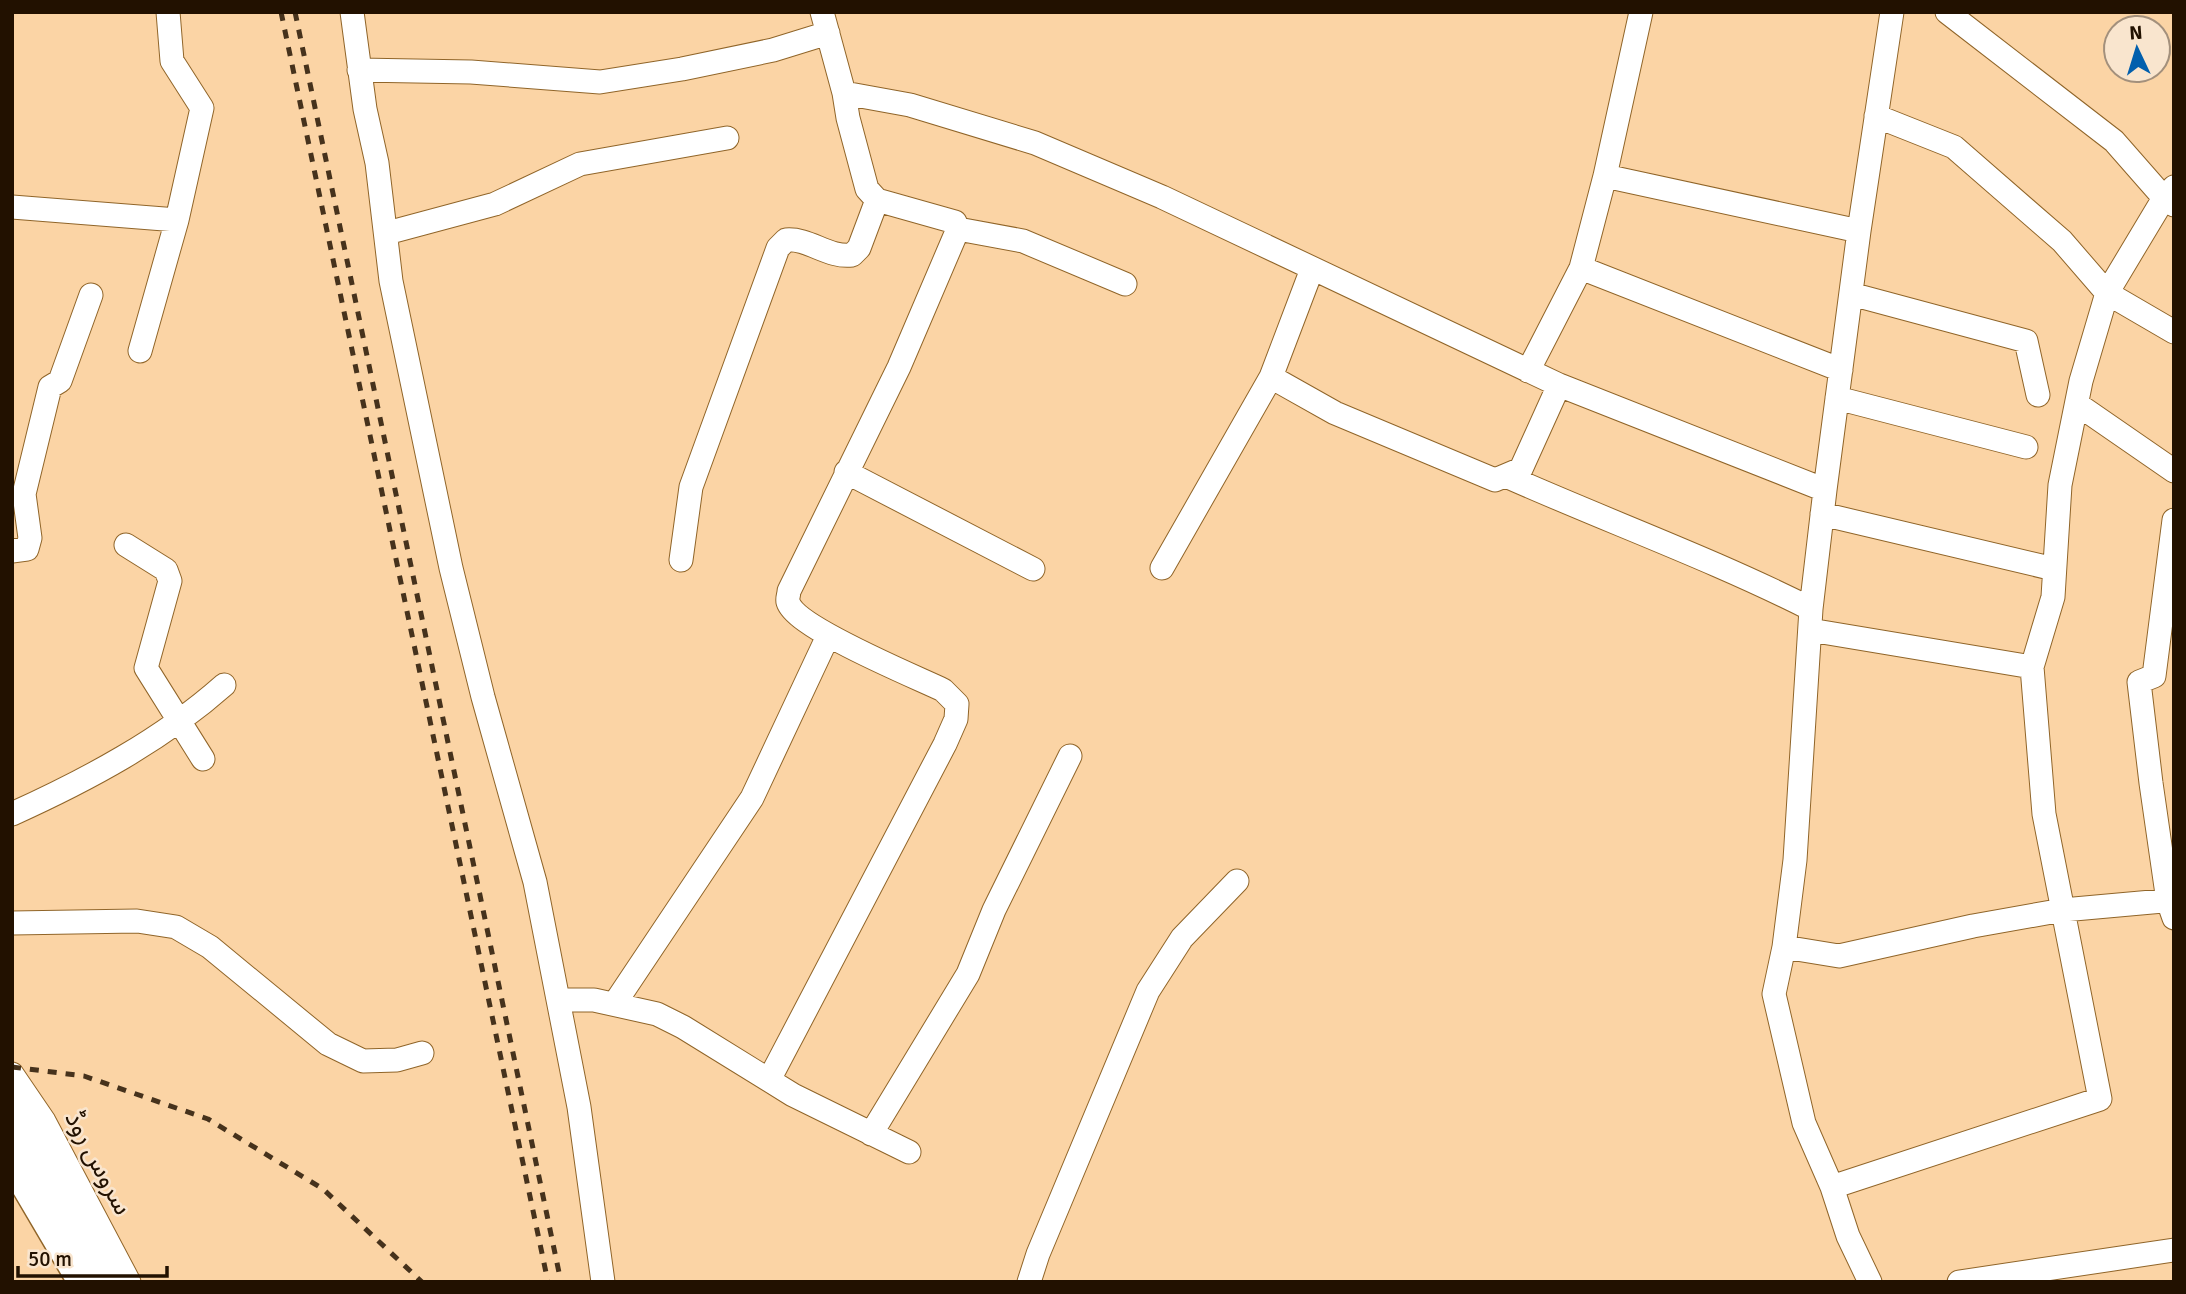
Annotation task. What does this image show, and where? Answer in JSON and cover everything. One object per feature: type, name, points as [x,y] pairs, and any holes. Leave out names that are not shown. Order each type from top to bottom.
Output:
[{"type":"main road","points":[[12,1111],[88,1235],[112,1282]]},
{"type":"main road","points":[[12,1158],[85,1282]]},
{"type":"street","points":[[140,351],[177,220],[202,108],[172,61],[168,12]]},
{"type":"street","points":[[352,12],[359,70],[377,163],[391,281],[442,528],[483,698],[527,850],[559,1000],[579,1107],[603,1282]]},
{"type":"street","points":[[1528,371],[1581,268],[1605,176],[1641,12]]},
{"type":"street","points":[[1870,1282],[1848,1236],[1832,1187],[1804,1123],[1774,994],[1784,947],[1795,860],[1810,620],[1822,514],[1859,231],[1892,12]]},
{"type":"street","points":[[1832,1187],[2100,1099],[2044,814],[2032,667],[2053,597],[2060,485],[2077,404],[2107,292],[2170,197],[2114,141],[1947,12]]},
{"type":"street","points":[[359,70],[471,72],[600,82],[682,69],[773,50],[825,22],[867,189],[877,200],[954,222],[958,229],[1023,241],[1125,284]]},
{"type":"street","points":[[844,93],[910,105],[1035,143],[1161,197],[1559,385],[1825,490]]},
{"type":"street","points":[[1876,116],[1954,147],[2062,241],[2107,292],[2174,332]]},
{"type":"street","points":[[387,233],[495,204],[580,164],[727,138]]},
{"type":"street","points":[[1605,176],[1859,231]]},
{"type":"street","points":[[681,560],[691,486],[778,248],[786,240],[796,239],[841,256],[852,255],[859,248],[877,200]]},
{"type":"street","points":[[12,206],[177,220]]},
{"type":"street","points":[[769,1080],[887,857],[956,719],[957,704],[943,690],[828,636],[795,611],[788,602],[789,591],[899,367],[958,229]]},
{"type":"street","points":[[1581,268],[1841,370]]},
{"type":"street","points":[[1162,568],[1270,377],[1312,269]]},
{"type":"street","points":[[12,551],[27,549],[30,538],[24,494],[43,412],[50,387],[60,381],[91,295]]},
{"type":"street","points":[[1851,295],[2025,341],[2038,395]]},
{"type":"street","points":[[1270,377],[1335,413],[1495,481],[1521,469],[1559,385]]},
{"type":"street","points":[[1837,398],[2026,447]]},
{"type":"street","points":[[2077,404],[2174,471]]},
{"type":"street","points":[[846,472],[1033,569]]},
{"type":"street","points":[[1506,476],[1695,556],[1810,620],[2032,667]]},
{"type":"street","points":[[1822,514],[2054,569]]},
{"type":"street","points":[[1784,947],[1839,956],[1973,926],[2063,910],[2172,906],[2151,783],[2139,682],[2154,676],[2174,520]]},
{"type":"street","points":[[126,545],[166,570],[170,581],[146,668],[203,759]]},
{"type":"street","points":[[615,1003],[752,798],[828,636]]},
{"type":"street","points":[[12,814],[90,776],[191,715],[224,685]]},
{"type":"street","points":[[872,1134],[968,974],[994,910],[1070,756]]},
{"type":"street","points":[[1029,1282],[1053,1217],[1148,991],[1182,938],[1237,881]]},
{"type":"street","points":[[12,923],[137,921],[176,927],[210,947],[328,1044],[363,1061],[397,1060],[422,1053]]},
{"type":"street","points":[[559,1000],[594,1000],[657,1014],[683,1027],[793,1095],[909,1152]]},
{"type":"street","name":"سروس روڈ","points":[[12,1074],[44,1121],[129,1282]]},
{"type":"street","points":[[1959,1282],[2174,1250]]},
{"type":"railway","points":[[281,12],[548,1282]]},
{"type":"railway","points":[[295,12],[561,1282]]},
{"type":"railway","points":[[12,1067],[84,1076],[208,1119],[323,1189],[422,1282]]}]
